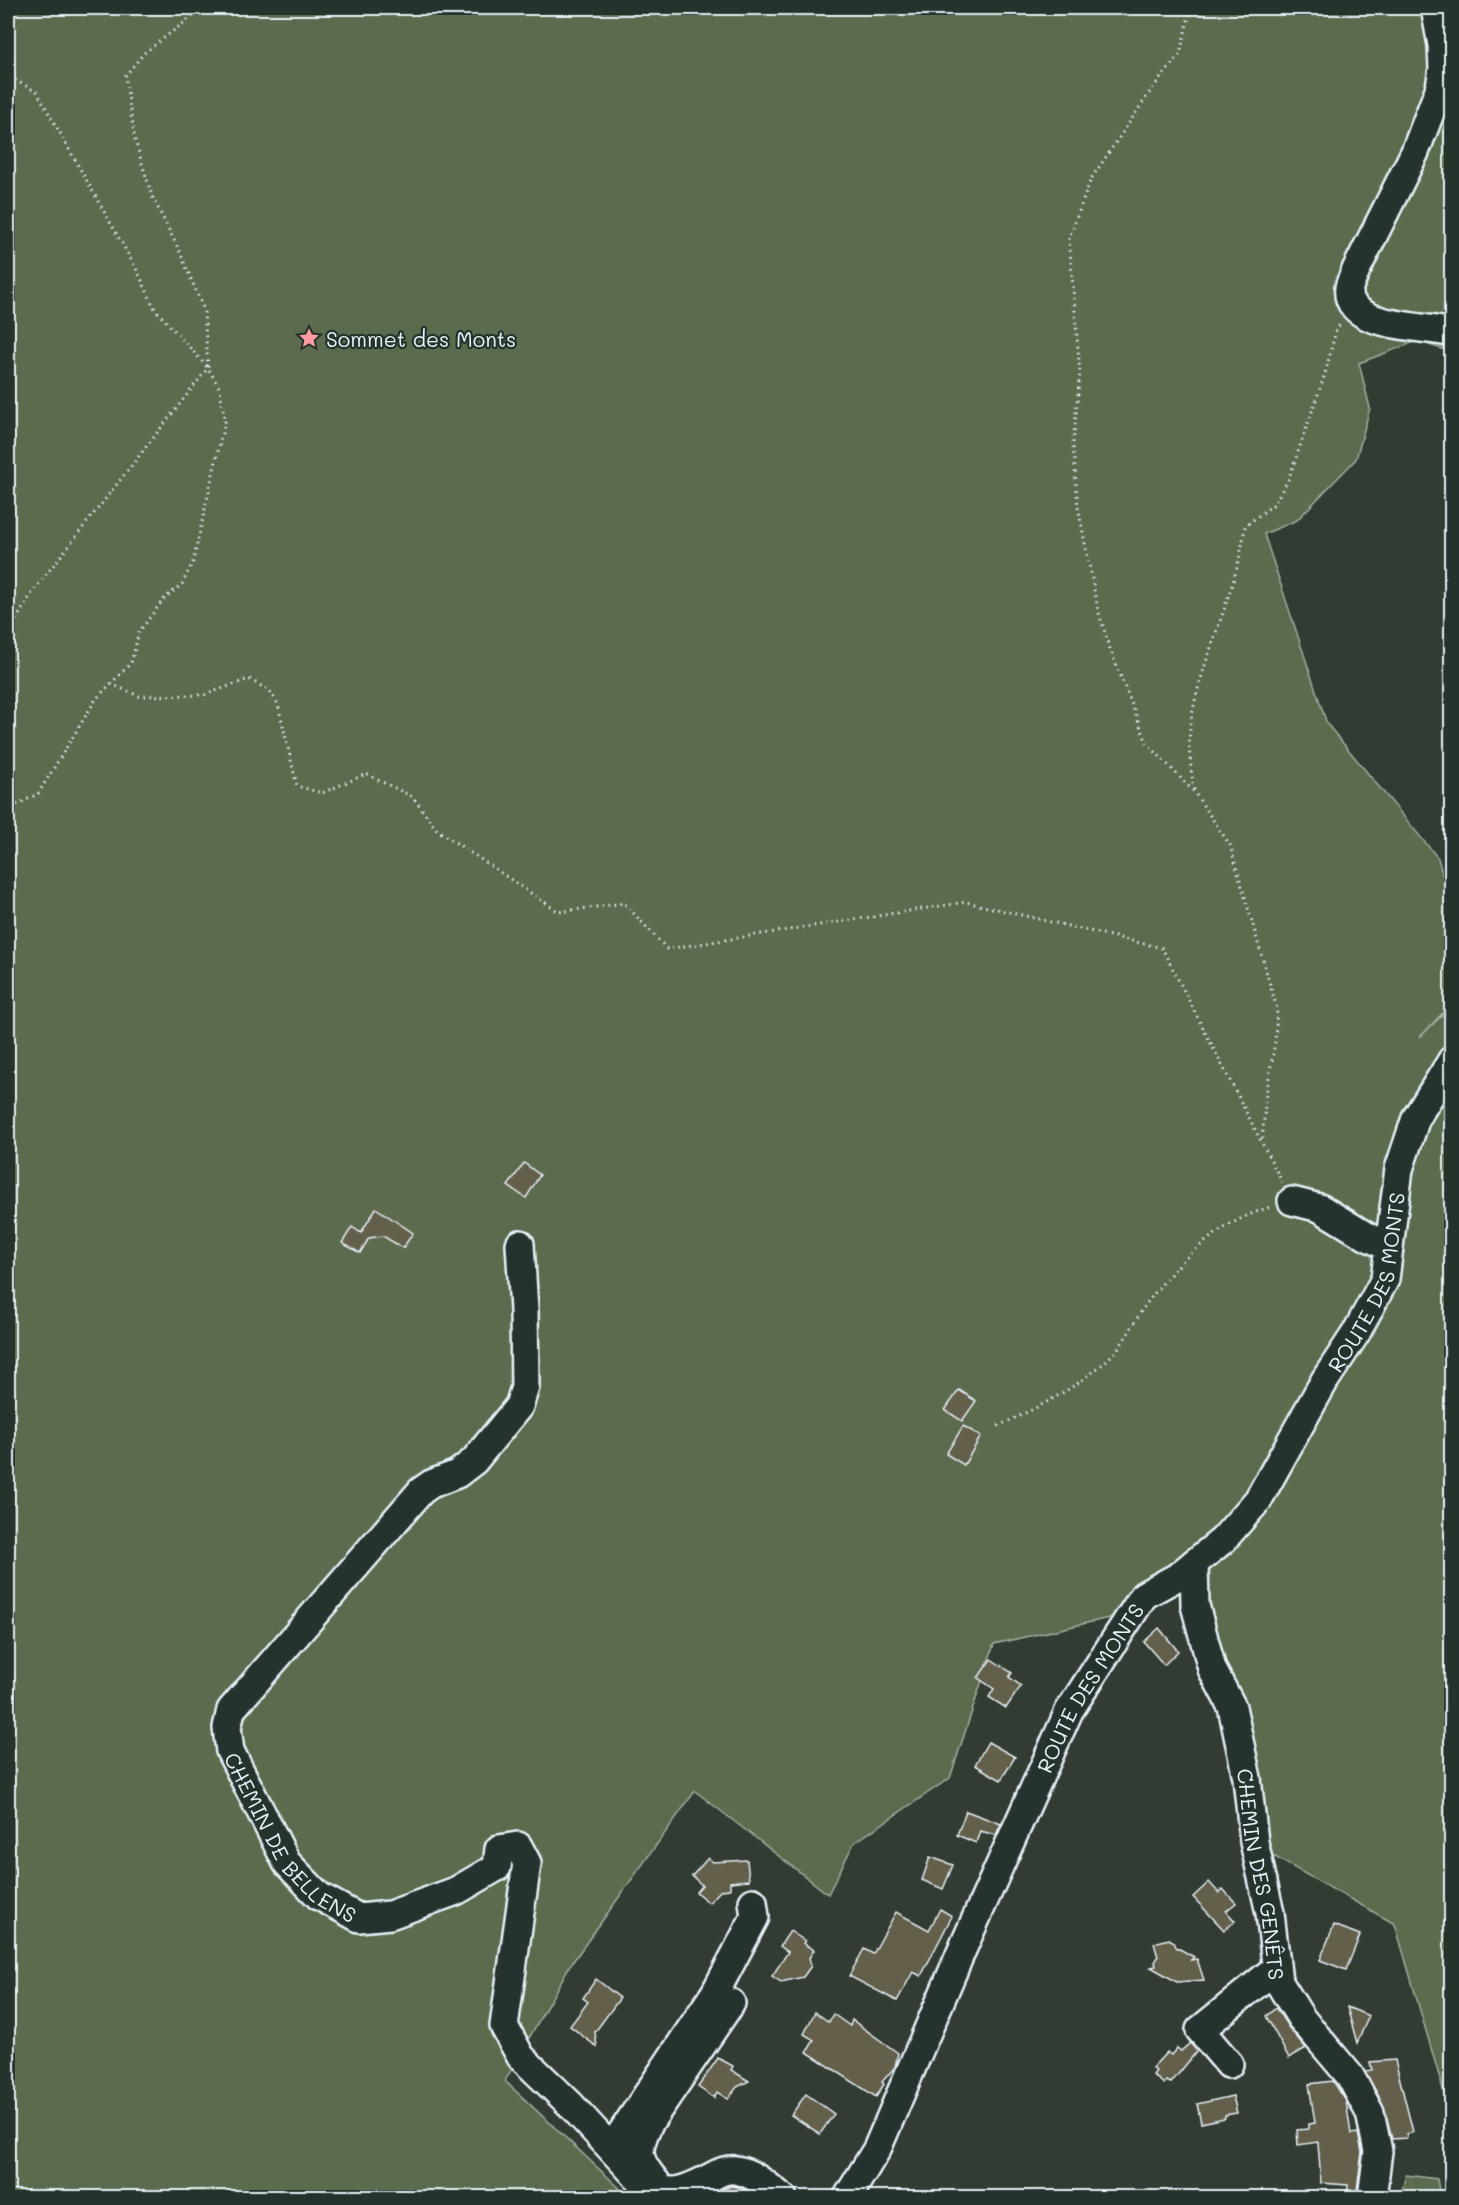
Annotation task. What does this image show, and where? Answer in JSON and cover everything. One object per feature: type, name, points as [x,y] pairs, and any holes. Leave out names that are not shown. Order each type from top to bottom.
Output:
[{"type":"street","points":[[1435,8],[1442,45],[1443,69],[1440,87],[1415,152],[1356,270],[1349,289],[1354,308],[1368,318],[1452,333]]},
{"type":"street","name":"ROUTE DES MONTS","points":[[847,2198],[881,2139],[974,1922],[1069,1711],[1144,1594],[1177,1577],[1223,1540],[1258,1500],[1385,1279],[1399,1169],[1416,1118],[1452,1060]]},
{"type":"street","points":[[1292,1201],[1320,1208],[1389,1247]]},
{"type":"street","name":"CHEMIN DE BELLENS","points":[[520,1244],[525,1387],[519,1406],[474,1461],[457,1474],[430,1484],[421,1491],[231,1710],[227,1728],[230,1751],[287,1863],[319,1896],[359,1918],[390,1915],[456,1892],[497,1867],[499,1849],[518,1846],[527,1863],[504,2026],[521,2057],[570,2104],[640,2180],[653,2188],[672,2192]]},
{"type":"street","name":"CHEMIN DES GENÊTS","points":[[1194,1563],[1195,1605],[1212,1669],[1232,1707],[1247,1778],[1254,1842],[1270,1913],[1278,1981],[1301,2018],[1350,2076],[1370,2113],[1378,2151],[1372,2198]]},
{"type":"street","points":[[613,2150],[619,2137],[715,1993],[755,1917],[753,1902]]},
{"type":"street","points":[[1229,2064],[1200,2030],[1275,1969]]},
{"type":"street","points":[[731,2003],[649,2123],[639,2147],[646,2170],[662,2188],[672,2192],[688,2189],[723,2171],[735,2170],[748,2174],[783,2198]]},
{"type":"path","points":[[8,628],[34,590],[208,368],[204,310],[179,250],[152,196],[135,140],[125,76],[144,54],[194,16],[200,8]]},
{"type":"path","points":[[1191,8],[1180,54],[1152,89],[1091,179],[1069,238],[1080,373],[1074,455],[1078,507],[1098,610],[1110,649],[1147,743],[1194,792],[1230,845],[1277,1009],[1262,1144]]},
{"type":"path","points":[[8,64],[13,79],[37,92],[138,272],[155,309],[208,368],[220,389],[225,421],[193,562],[182,584],[163,600],[139,632],[131,663],[96,699],[38,794],[8,810]]},
{"type":"path","points":[[1194,792],[1189,758],[1191,722],[1213,639],[1242,556],[1245,526],[1274,504],[1288,478],[1328,365],[1336,330],[1354,308]]},
{"type":"path","points":[[111,684],[139,696],[204,695],[249,678],[270,691],[278,704],[297,786],[322,793],[366,774],[413,797],[437,830],[559,912],[624,903],[667,950],[966,902],[1162,948],[1292,1201],[1260,1210],[1215,1233],[1179,1265],[1147,1302],[1115,1351],[1091,1374],[1036,1408],[998,1426]]},
{"type":"green space","points":[[8,8],[1451,8],[1451,352],[1417,341],[1359,363],[1370,408],[1356,459],[1297,520],[1264,534],[1327,724],[1438,858],[1451,906],[1451,1004],[1420,1037],[1451,1006],[1451,2117],[1395,1924],[1241,1838],[1237,1748],[1182,1604],[1180,1582],[1140,1611],[994,1644],[950,1778],[854,1843],[828,1894],[695,1791],[569,1967],[505,2081],[629,2197],[8,2198]]},
{"type":"green space","points":[[1451,2127],[1451,2197],[1446,2197],[1445,2180]]},
{"type":"green space","points":[[1406,2175],[1437,2179],[1440,2197],[1403,2197],[1401,2194]]},
{"type":"building","points":[[524,1163],[540,1175],[526,1198],[508,1186]]},
{"type":"building","points":[[376,1208],[413,1233],[403,1248],[383,1236],[369,1238],[360,1253],[342,1243],[352,1227],[361,1233]]},
{"type":"building","points":[[959,1390],[976,1401],[962,1421],[945,1410]]},
{"type":"building","points":[[963,1426],[981,1436],[964,1465],[946,1454]]},
{"type":"building","points":[[1159,1628],[1178,1651],[1164,1665],[1144,1642]]},
{"type":"building","points":[[991,1659],[1012,1673],[1009,1677],[1021,1686],[1006,1708],[989,1697],[994,1689],[978,1678]]},
{"type":"building","points":[[988,1742],[1015,1757],[1001,1780],[975,1765]]},
{"type":"building","points":[[966,1811],[1001,1824],[996,1835],[980,1831],[976,1843],[957,1835]]},
{"type":"building","points":[[930,1857],[953,1865],[943,1889],[922,1880]]},
{"type":"building","points":[[708,1858],[713,1862],[747,1860],[749,1880],[730,1882],[730,1889],[721,1890],[709,1903],[696,1892],[702,1885],[692,1876]]},
{"type":"building","points":[[1209,1882],[1219,1893],[1223,1889],[1236,1903],[1226,1911],[1235,1921],[1224,1930],[1193,1897]]},
{"type":"building","points":[[940,1909],[952,1916],[921,1976],[913,1972],[897,2001],[849,1976],[864,1949],[873,1954],[896,1912],[929,1930]]},
{"type":"building","points":[[1334,1925],[1360,1935],[1346,1970],[1320,1960]]},
{"type":"building","points":[[790,1931],[814,1950],[809,1958],[811,1966],[803,1977],[781,1982],[772,1976],[788,1952],[780,1946]]},
{"type":"building","points":[[1169,1939],[1176,1947],[1194,1957],[1191,1960],[1197,1959],[1204,1980],[1177,1982],[1151,1967],[1156,1966],[1155,1962],[1158,1957],[1154,1943]]},
{"type":"building","points":[[596,1979],[620,1998],[595,2032],[597,2047],[570,2026],[588,2002],[583,1998]]},
{"type":"building","points":[[1347,2007],[1369,2016],[1357,2043]]},
{"type":"building","points":[[1276,2008],[1306,2048],[1289,2058],[1266,2016]]},
{"type":"building","points":[[815,2012],[829,2022],[833,2014],[850,2026],[852,2020],[898,2053],[895,2067],[882,2082],[884,2084],[876,2097],[807,2052],[814,2040],[804,2034]]},
{"type":"building","points":[[1190,2043],[1197,2051],[1171,2083],[1166,2081],[1164,2084],[1153,2075],[1156,2071],[1152,2068],[1167,2052],[1171,2055],[1177,2048],[1181,2051]]},
{"type":"building","points":[[718,2058],[733,2066],[731,2070],[749,2081],[737,2087],[728,2099],[717,2092],[714,2098],[698,2087]]},
{"type":"building","points":[[1395,2060],[1413,2132],[1407,2134],[1407,2138],[1392,2139],[1384,2106],[1365,2071],[1372,2070],[1370,2062]]},
{"type":"building","points":[[1333,2081],[1346,2101],[1351,2134],[1358,2133],[1362,2152],[1356,2198],[1347,2198],[1348,2185],[1321,2183],[1318,2142],[1298,2145],[1297,2130],[1308,2129],[1308,2124],[1315,2123],[1309,2084]]},
{"type":"building","points":[[806,2094],[834,2114],[820,2134],[791,2115]]},
{"type":"building","points":[[1233,2096],[1237,2113],[1201,2123],[1197,2104]]},
{"type":"building","points":[[732,2186],[744,2189],[755,2198],[715,2198],[721,2190]]},
{"type":"place","name":"Sommet des Monts","points":[[309,338]]}]
